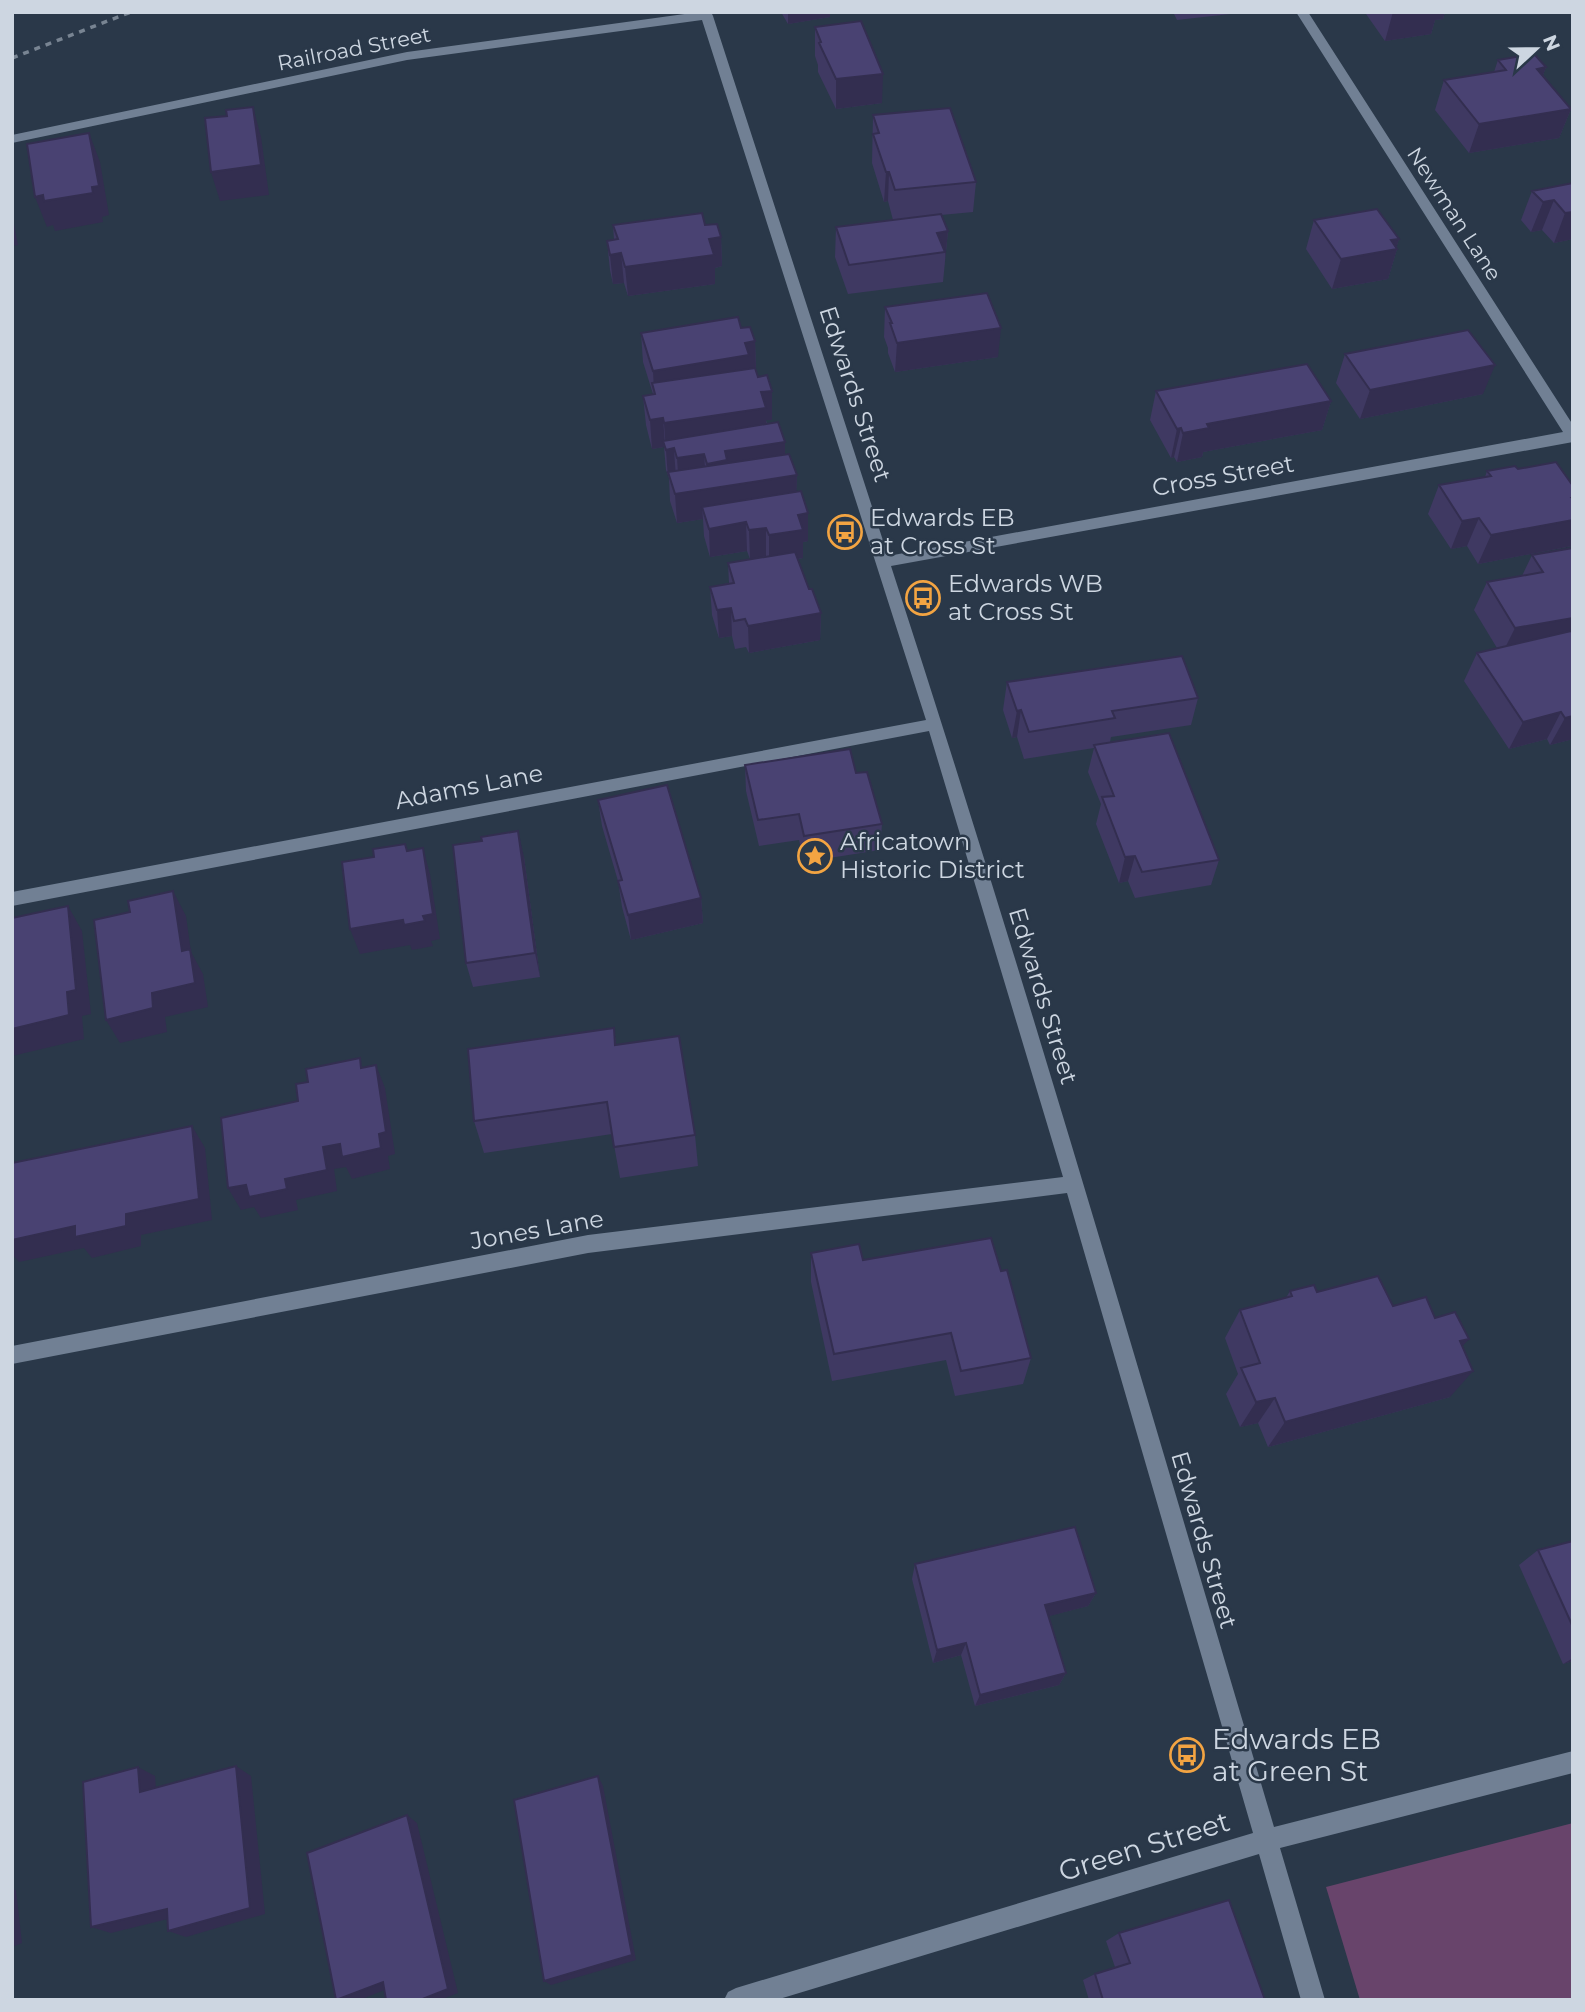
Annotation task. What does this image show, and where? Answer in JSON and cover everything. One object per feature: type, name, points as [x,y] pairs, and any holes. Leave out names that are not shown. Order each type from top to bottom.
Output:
[{"type":"street","name":"Newman Lane","points":[[1302,12],[1572,436]]},
{"type":"street","name":"Railroad Street","points":[[12,139],[407,56],[706,14]]},
{"type":"street","name":"Edwards Street","points":[[706,14],[935,724],[1074,1184],[1313,2000]]},
{"type":"street","name":"Cross Street","points":[[883,562],[1572,436]]},
{"type":"street","name":"Adams Lane","points":[[12,899],[935,724]]},
{"type":"street","name":"Jones Lane","points":[[12,1355],[588,1244],[1074,1184]]},
{"type":"street","name":"Green Street","points":[[736,2000],[1267,1840],[1573,1762]]},
{"type":"shaded area","points":[[1573,1823],[1573,2000],[1360,2000],[1326,1887]]},
{"type":"building","points":[[861,21],[883,74],[836,79],[819,43],[821,42],[815,27]]},
{"type":"building","points":[[1534,54],[1546,67],[1537,69],[1571,109],[1479,124],[1444,80],[1506,70],[1498,60]]},
{"type":"building","points":[[253,107],[261,165],[211,172],[205,118],[227,116],[226,110]]},
{"type":"building","points":[[950,108],[976,182],[895,190],[873,134],[879,133],[873,115]]},
{"type":"building","points":[[89,133],[99,186],[92,187],[93,193],[44,201],[43,195],[35,197],[27,144]]},
{"type":"building","points":[[1573,183],[1573,212],[1565,213],[1554,200],[1543,202],[1532,191]]},
{"type":"building","points":[[1377,209],[1399,239],[1391,240],[1397,249],[1341,259],[1314,220]]},
{"type":"building","points":[[702,213],[705,225],[717,224],[721,237],[709,239],[714,255],[625,267],[621,253],[610,255],[607,241],[618,239],[613,225]]},
{"type":"building","points":[[941,214],[948,231],[937,233],[945,252],[849,265],[836,227]]},
{"type":"building","points":[[987,293],[1001,328],[897,343],[885,307]]},
{"type":"building","points":[[738,317],[741,328],[750,327],[755,341],[745,343],[749,355],[653,371],[641,333]]},
{"type":"building","points":[[1468,330],[1495,365],[1370,390],[1345,354]]},
{"type":"building","points":[[1307,364],[1331,401],[1207,424],[1209,428],[1183,433],[1181,428],[1177,429],[1156,391]]},
{"type":"building","points":[[755,368],[758,377],[767,375],[772,391],[761,392],[766,408],[664,423],[663,418],[650,420],[643,396],[655,394],[652,383]]},
{"type":"building","points":[[778,422],[785,442],[725,451],[727,460],[707,464],[704,454],[677,458],[674,448],[666,450],[663,441]]},
{"type":"building","points":[[789,454],[797,475],[675,494],[668,472]]},
{"type":"building","points":[[1556,462],[1573,486],[1573,520],[1491,535],[1479,518],[1462,521],[1439,485],[1491,476],[1487,471]]},
{"type":"building","points":[[801,491],[808,513],[798,515],[803,530],[769,535],[766,528],[749,530],[746,522],[709,529],[702,507]]},
{"type":"building","points":[[1573,548],[1573,618],[1515,628],[1487,582],[1543,572],[1532,555]]},
{"type":"building","points":[[795,552],[821,613],[748,626],[745,619],[734,621],[731,608],[717,610],[710,587],[734,583],[728,563]]},
{"type":"building","points":[[1571,631],[1573,716],[1565,718],[1561,712],[1523,722],[1477,653]]},
{"type":"building","points":[[1182,656],[1198,698],[1112,711],[1115,718],[1029,732],[1021,710],[1017,711],[1007,682]]},
{"type":"building","points":[[1169,733],[1219,860],[1142,872],[1135,856],[1125,857],[1102,797],[1114,796],[1094,745]]},
{"type":"building","points":[[850,749],[856,773],[867,772],[882,824],[804,836],[799,814],[758,820],[745,765]]},
{"type":"building","points":[[667,785],[701,898],[628,915],[618,881],[622,880],[598,800]]},
{"type":"building","points":[[518,831],[535,953],[466,963],[453,845],[482,841],[481,837]]},
{"type":"building","points":[[405,844],[407,851],[423,848],[433,914],[423,916],[425,921],[404,925],[403,920],[350,929],[342,862],[374,857],[373,849]]},
{"type":"building","points":[[173,891],[182,951],[190,949],[195,983],[152,993],[153,1008],[106,1020],[94,920],[130,912],[128,901]]},
{"type":"building","points":[[68,906],[76,990],[67,992],[69,1015],[12,1029],[12,918]]},
{"type":"building","points":[[614,1028],[615,1045],[679,1036],[695,1135],[614,1147],[607,1102],[474,1121],[468,1049]]},
{"type":"building","points":[[360,1058],[361,1068],[376,1065],[386,1132],[379,1134],[381,1148],[342,1157],[340,1144],[323,1147],[327,1170],[285,1179],[287,1189],[249,1197],[246,1185],[228,1188],[221,1118],[298,1101],[296,1084],[308,1082],[306,1069]]},
{"type":"building","points":[[192,1126],[199,1199],[126,1214],[126,1226],[75,1237],[75,1226],[12,1240],[12,1163]]},
{"type":"building","points":[[991,1238],[1001,1271],[1007,1270],[1031,1358],[961,1371],[951,1333],[834,1354],[811,1253],[859,1244],[863,1260]]},
{"type":"building","points":[[1378,1276],[1393,1306],[1426,1297],[1435,1318],[1455,1312],[1469,1339],[1460,1341],[1473,1371],[1285,1422],[1275,1398],[1256,1402],[1241,1368],[1260,1363],[1240,1310],[1292,1296],[1290,1291],[1314,1285],[1317,1292]]},
{"type":"building","points":[[1075,1527],[1096,1593],[1045,1605],[1066,1673],[980,1695],[966,1643],[937,1650],[915,1564]]},
{"type":"building","points":[[1573,1541],[1573,1627],[1538,1550]]},
{"type":"building","points":[[236,1766],[250,1908],[168,1931],[167,1909],[91,1927],[83,1782],[138,1767],[140,1792]]},
{"type":"building","points":[[598,1776],[632,1955],[544,1981],[514,1800]]},
{"type":"building","points":[[407,1815],[448,1989],[420,2000],[386,2000],[383,1982],[336,2000],[307,1853]]},
{"type":"building","points":[[1229,1900],[1265,2000],[1103,2000],[1095,1974],[1130,1963],[1119,1933]]},
{"type":"railway","points":[[12,58],[131,12]]},
{"type":"place","name":"Edwards EB at Cross St","points":[[845,532]]},
{"type":"place","name":"Edwards WB at Cross St","points":[[923,598]]},
{"type":"place","name":"Africatown Historic District","points":[[815,856]]},
{"type":"place","name":"Edwards EB at Green St","points":[[1187,1755]]}]
